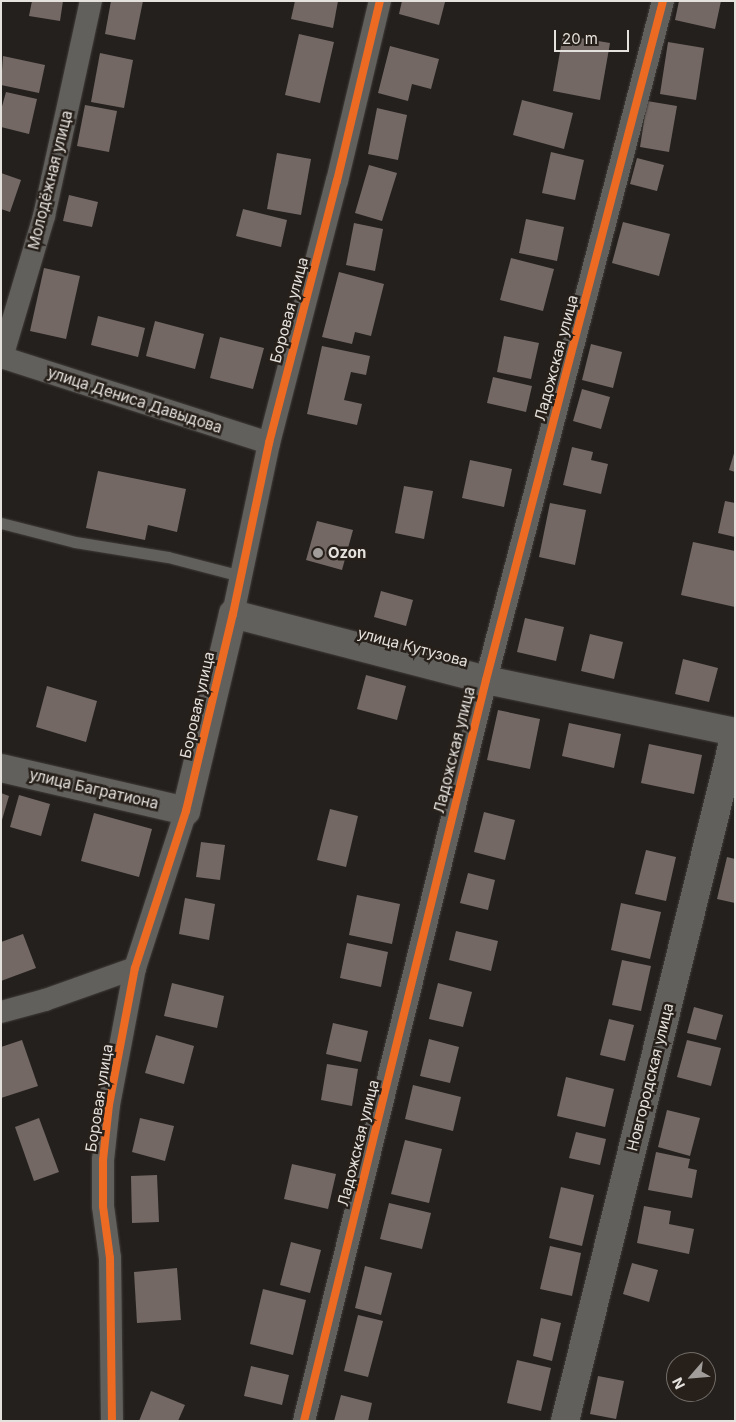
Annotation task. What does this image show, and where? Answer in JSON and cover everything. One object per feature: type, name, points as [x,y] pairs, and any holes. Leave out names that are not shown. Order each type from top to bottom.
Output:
[{"type":"street","name":"Молодёжная улица","points":[[2,357],[44,216],[91,1]]},
{"type":"street","name":"Боровая улица","points":[[112,1421],[110,1258],[103,1206],[103,1160],[109,1105],[135,968],[186,811],[233,614],[269,443],[337,181],[380,1]]},
{"type":"street","name":"Ладожская улица","points":[[304,1421],[486,680],[663,1]]},
{"type":"street","name":"улица Дениса Давыдова","points":[[2,357],[269,443]]},
{"type":"street","name":"улица Кутузова","points":[[233,614],[486,680],[735,733]]},
{"type":"street","name":"Новгородская улица","points":[[565,1421],[735,733]]},
{"type":"street","name":"улица Багратиона","points":[[1,768],[186,811]]},
{"type":"street","points":[[1,1012],[45,1000],[135,968]]},
{"type":"lane","points":[[1,524],[75,542],[168,557],[241,576]]},
{"type":"building","points":[[32,1],[63,1],[60,21],[29,16]]},
{"type":"building","points":[[111,1],[143,1],[135,40],[105,34]]},
{"type":"building","points":[[295,1],[338,1],[333,28],[291,19]]},
{"type":"building","points":[[402,1],[445,2],[439,25],[399,14]]},
{"type":"building","points":[[679,1],[721,1],[715,29],[675,20]]},
{"type":"building","points":[[299,34],[334,42],[320,103],[285,95]]},
{"type":"building","points":[[563,35],[610,43],[600,100],[553,91]]},
{"type":"building","points":[[668,42],[704,48],[696,100],[660,94]]},
{"type":"building","points":[[390,46],[439,59],[431,89],[412,84],[408,101],[378,93]]},
{"type":"building","points":[[100,53],[133,60],[124,108],[91,102]]},
{"type":"building","points":[[3,56],[45,65],[39,93],[1,85]]},
{"type":"building","points":[[6,92],[37,99],[29,134],[1,127],[1,110]]},
{"type":"building","points":[[522,100],[573,113],[564,149],[513,135]]},
{"type":"building","points":[[647,101],[677,106],[669,152],[640,147]]},
{"type":"building","points":[[85,105],[117,111],[109,152],[77,146]]},
{"type":"building","points":[[377,108],[407,115],[398,160],[368,154]]},
{"type":"building","points":[[551,152],[584,160],[575,200],[542,193]]},
{"type":"building","points":[[277,153],[311,159],[301,215],[267,209]]},
{"type":"building","points":[[637,158],[664,165],[657,191],[630,184]]},
{"type":"building","points":[[369,165],[397,173],[382,221],[355,213]]},
{"type":"building","points":[[1,173],[21,180],[10,212],[1,209]]},
{"type":"building","points":[[69,195],[98,202],[92,227],[63,221]]},
{"type":"building","points":[[243,209],[287,220],[281,247],[236,236]]},
{"type":"building","points":[[526,219],[564,227],[557,261],[519,253]]},
{"type":"building","points":[[623,222],[670,234],[659,276],[612,263]]},
{"type":"building","points":[[354,223],[383,229],[375,271],[346,265]]},
{"type":"building","points":[[511,258],[554,269],[543,311],[500,300]]},
{"type":"building","points":[[44,268],[80,276],[66,339],[30,331]]},
{"type":"building","points":[[339,272],[384,284],[371,336],[355,332],[352,344],[322,337]]},
{"type":"building","points":[[98,316],[145,328],[138,357],[91,345]]},
{"type":"building","points":[[155,321],[204,334],[195,369],[146,356]]},
{"type":"building","points":[[504,336],[539,343],[531,379],[497,372]]},
{"type":"building","points":[[220,337],[264,348],[253,389],[210,378]]},
{"type":"building","points":[[591,344],[622,352],[613,388],[582,380]]},
{"type":"building","points":[[322,346],[370,356],[366,375],[351,372],[344,400],[362,404],[357,425],[307,414]]},
{"type":"building","points":[[493,377],[532,386],[526,412],[487,403]]},
{"type":"building","points":[[582,389],[610,397],[601,429],[573,421]]},
{"type":"building","points":[[572,447],[593,452],[591,460],[608,464],[601,494],[563,485]]},
{"type":"building","points":[[735,450],[735,472],[729,470]]},
{"type":"building","points":[[470,460],[512,469],[504,507],[462,498]]},
{"type":"building","points":[[98,471],[186,489],[177,532],[148,525],[145,540],[86,528]]},
{"type":"building","points":[[404,486],[433,491],[424,539],[395,533]]},
{"type":"building","points":[[725,501],[735,503],[735,537],[718,533]]},
{"type":"building","points":[[550,503],[586,510],[575,565],[539,557]]},
{"type":"building","points":[[317,521],[353,530],[342,570],[306,560]]},
{"type":"building","points":[[693,542],[735,551],[735,607],[681,595]]},
{"type":"building","points":[[381,591],[413,600],[406,626],[374,617]]},
{"type":"building","points":[[525,618],[564,627],[556,661],[517,652]]},
{"type":"building","points":[[590,634],[623,642],[614,679],[581,671]]},
{"type":"building","points":[[683,659],[718,668],[709,702],[675,694]]},
{"type":"building","points":[[366,675],[406,686],[397,720],[357,709]]},
{"type":"building","points":[[47,686],[97,701],[86,742],[36,727]]},
{"type":"building","points":[[498,710],[540,719],[530,769],[487,760]]},
{"type":"building","points":[[569,723],[621,734],[614,768],[562,756]]},
{"type":"building","points":[[649,744],[702,755],[694,794],[641,783]]},
{"type":"building","points":[[1,793],[9,796],[2,820],[1,820]]},
{"type":"building","points":[[19,795],[50,804],[41,836],[10,827]]},
{"type":"building","points":[[330,809],[358,816],[346,867],[317,860]]},
{"type":"building","points":[[484,812],[515,820],[505,860],[474,852]]},
{"type":"building","points":[[94,813],[152,829],[139,877],[81,861]]},
{"type":"building","points":[[201,842],[225,845],[220,880],[196,877]]},
{"type":"building","points":[[646,850],[676,857],[666,901],[635,894]]},
{"type":"building","points":[[727,857],[735,859],[735,903],[717,899]]},
{"type":"building","points":[[468,873],[495,880],[488,910],[460,903]]},
{"type":"building","points":[[357,895],[400,904],[392,944],[349,935]]},
{"type":"building","points":[[185,898],[215,904],[209,940],[179,934]]},
{"type":"building","points":[[621,903],[661,912],[650,959],[611,950]]},
{"type":"building","points":[[456,931],[498,941],[491,971],[449,960]]},
{"type":"building","points":[[23,934],[36,968],[1,981],[1,942]]},
{"type":"building","points":[[347,943],[388,952],[381,987],[340,978]]},
{"type":"building","points":[[622,960],[651,966],[641,1011],[612,1005]]},
{"type":"building","points":[[172,983],[224,996],[217,1028],[164,1016]]},
{"type":"building","points":[[438,983],[472,992],[463,1027],[429,1019]]},
{"type":"building","points":[[694,1007],[723,1015],[716,1040],[687,1033]]},
{"type":"building","points":[[609,1019],[634,1025],[625,1061],[600,1055]]},
{"type":"building","points":[[333,1023],[368,1031],[361,1062],[326,1054]]},
{"type":"building","points":[[156,1035],[194,1046],[184,1084],[145,1073]]},
{"type":"building","points":[[429,1039],[459,1047],[450,1083],[420,1076]]},
{"type":"building","points":[[22,1040],[38,1086],[1,1098],[1,1047]]},
{"type":"building","points":[[687,1040],[721,1048],[711,1086],[677,1077]]},
{"type":"building","points":[[327,1064],[358,1069],[352,1106],[321,1100]]},
{"type":"building","points":[[566,1077],[614,1089],[605,1127],[557,1116]]},
{"type":"building","points":[[413,1085],[461,1097],[453,1131],[405,1119]]},
{"type":"building","points":[[667,1110],[700,1118],[690,1156],[658,1147]]},
{"type":"building","points":[[39,1118],[59,1172],[34,1181],[15,1127]]},
{"type":"building","points":[[140,1118],[174,1126],[165,1161],[132,1152]]},
{"type":"building","points":[[576,1132],[606,1139],[600,1165],[569,1158]]},
{"type":"building","points":[[405,1140],[442,1149],[429,1203],[391,1194]]},
{"type":"building","points":[[656,1152],[690,1159],[688,1168],[697,1170],[692,1198],[648,1190]]},
{"type":"building","points":[[292,1164],[336,1174],[328,1209],[284,1199]]},
{"type":"building","points":[[157,1175],[159,1222],[132,1223],[131,1176]]},
{"type":"building","points":[[561,1187],[594,1195],[582,1246],[549,1238]]},
{"type":"building","points":[[389,1203],[431,1213],[422,1249],[380,1239]]},
{"type":"building","points":[[644,1206],[671,1211],[669,1224],[694,1229],[689,1254],[637,1243]]},
{"type":"building","points":[[291,1242],[321,1250],[310,1293],[280,1285]]},
{"type":"building","points":[[550,1246],[581,1253],[572,1296],[540,1289]]},
{"type":"building","points":[[632,1263],[658,1270],[649,1302],[623,1294]]},
{"type":"building","points":[[365,1266],[392,1273],[381,1315],[355,1308]]},
{"type":"building","points":[[177,1268],[181,1320],[137,1323],[134,1272]]},
{"type":"building","points":[[263,1289],[306,1300],[293,1355],[250,1344]]},
{"type":"building","points":[[358,1315],[383,1321],[368,1377],[344,1371]]},
{"type":"building","points":[[541,1318],[561,1323],[552,1361],[533,1356]]},
{"type":"building","points":[[517,1360],[551,1368],[541,1411],[507,1403]]},
{"type":"building","points":[[251,1366],[289,1375],[282,1405],[244,1396]]},
{"type":"building","points":[[598,1376],[624,1381],[616,1419],[590,1414]]},
{"type":"building","points":[[151,1391],[185,1405],[178,1421],[139,1421]]},
{"type":"building","points":[[341,1395],[372,1403],[368,1421],[334,1421]]},
{"type":"cycle path","points":[[112,1421],[110,1258],[103,1206],[103,1160],[109,1105],[135,968],[186,811],[233,614],[269,443],[337,181],[380,1]]},
{"type":"cycle path","points":[[304,1421],[486,680],[663,1]]},
{"type":"place","name":"Ozon","points":[[318,553]]}]
